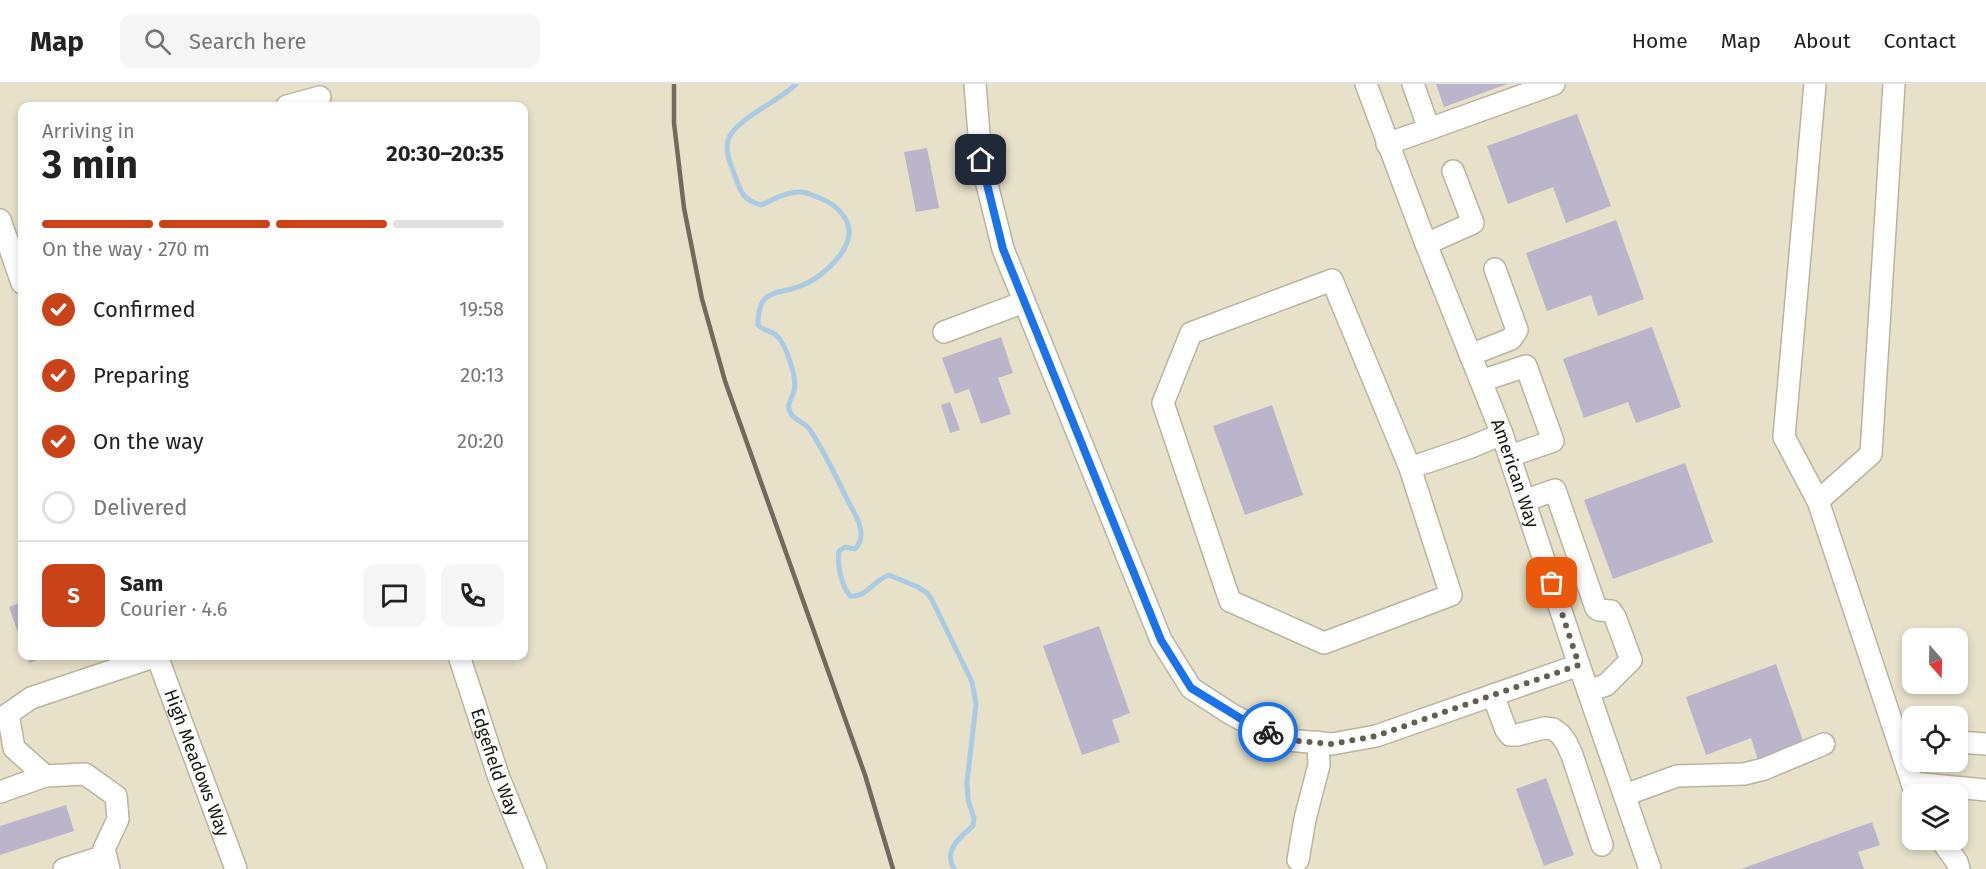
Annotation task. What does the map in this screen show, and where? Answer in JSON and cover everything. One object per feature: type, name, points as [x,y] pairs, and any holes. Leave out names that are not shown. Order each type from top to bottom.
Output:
[{"type":"street","points":[[975,84],[981,160],[1003,249],[1161,640],[1191,688],[1248,723],[1287,740],[1332,744],[1376,736],[1579,665]]},
{"type":"street","name":"American Way","points":[[1366,84],[1387,144],[1510,456],[1588,692],[1650,869]]},
{"type":"street","points":[[1413,84],[1430,129]]},
{"type":"street","points":[[1387,144],[1554,84]]},
{"type":"street","points":[[1815,84],[1784,437],[1818,501],[1902,732]]},
{"type":"street","points":[[1818,501],[1871,454],[1894,84]]},
{"type":"street","points":[[300,102],[320,96]]},
{"type":"street","points":[[1426,244],[1473,223],[1453,171]]},
{"type":"street","points":[[0,220],[18,272]]},
{"type":"street","points":[[1470,355],[1511,339],[1517,330],[1495,269]]},
{"type":"street","points":[[1332,280],[1410,468],[1451,595],[1324,643],[1230,600],[1163,403],[1191,333],[1332,280]]},
{"type":"street","points":[[944,332],[1024,302]]},
{"type":"street","points":[[1481,381],[1526,366],[1553,441],[1510,456]]},
{"type":"street","points":[[1410,468],[1502,434]]},
{"type":"street","points":[[1524,501],[1555,490],[1596,608],[1611,611],[1615,616],[1631,660],[1605,685],[1588,692]]},
{"type":"street","points":[[45,776],[14,748],[8,714],[31,698],[144,660]]},
{"type":"street","name":"High Meadows Way","points":[[158,660],[236,869]]},
{"type":"street","name":"Edgefield Way","points":[[460,660],[499,778],[536,869]]},
{"type":"street","points":[[1493,695],[1510,735],[1545,728],[1553,729],[1566,742],[1602,845]]},
{"type":"street","points":[[1298,860],[1305,819],[1319,765],[1318,742]]},
{"type":"street","points":[[1968,743],[1986,744]]},
{"type":"street","points":[[1625,795],[1677,776],[1744,774],[1764,769],[1824,744]]},
{"type":"street","points":[[0,792],[45,776],[86,774],[116,796],[118,819],[104,849],[107,862],[64,869]]},
{"type":"street","points":[[1968,790],[1986,790]]},
{"type":"street","points":[[1948,850],[1959,869]]},
{"type":"building","points":[[1436,84],[1507,84],[1444,107]]},
{"type":"building","points":[[1577,114],[1611,206],[1566,223],[1553,187],[1508,204],[1487,146]]},
{"type":"building","points":[[927,148],[939,208],[916,212],[904,152]]},
{"type":"building","points":[[1616,220],[1644,299],[1598,316],[1591,295],[1547,311],[1526,253]]},
{"type":"building","points":[[1652,327],[1681,407],[1636,423],[1628,402],[1584,418],[1563,359]]},
{"type":"building","points":[[1001,337],[1013,373],[998,378],[1011,414],[981,424],[969,389],[955,394],[942,358]]},
{"type":"building","points":[[950,402],[960,430],[950,433],[941,405]]},
{"type":"building","points":[[1272,405],[1303,495],[1245,515],[1213,426]]},
{"type":"building","points":[[1685,463],[1713,542],[1613,579],[1584,500]]},
{"type":"building","points":[[18,604],[18,633],[9,607]]},
{"type":"building","points":[[1099,626],[1130,713],[1112,720],[1120,742],[1082,755],[1043,646]]},
{"type":"building","points":[[1776,664],[1804,744],[1758,760],[1751,738],[1706,755],[1686,697]]},
{"type":"building","points":[[1546,778],[1574,855],[1544,866],[1516,789]]},
{"type":"building","points":[[66,805],[74,831],[0,855],[0,826]]},
{"type":"building","points":[[1872,822],[1880,845],[1858,852],[1864,869],[1741,869]]},
{"type":"waterway","points":[[796,84],[732,132],[727,145],[730,163],[741,191],[746,198],[755,203],[761,205],[785,195],[804,192],[833,205],[848,224],[848,240],[836,260],[820,275],[803,285],[771,294],[766,298],[759,313],[758,325],[775,334],[784,346],[795,386],[789,404],[790,412],[808,427],[815,438],[859,523],[861,537],[855,549],[845,547],[839,551],[840,574],[844,586],[850,596],[856,596],[889,575],[927,593],[972,682],[976,704],[967,782],[968,800],[974,818],[973,826],[958,839],[952,850],[951,862],[954,869]]},
{"type":"railway","points":[[674,84],[674,123],[684,208],[702,299],[725,381],[865,775],[893,869]]},
{"type":"way so far","points":[[1268,732],[1287,740],[1332,744],[1376,736],[1579,665],[1552,583]]},
{"type":"route","points":[[981,160],[1003,249],[1161,640],[1191,688],[1231,714],[1268,732]]}]
